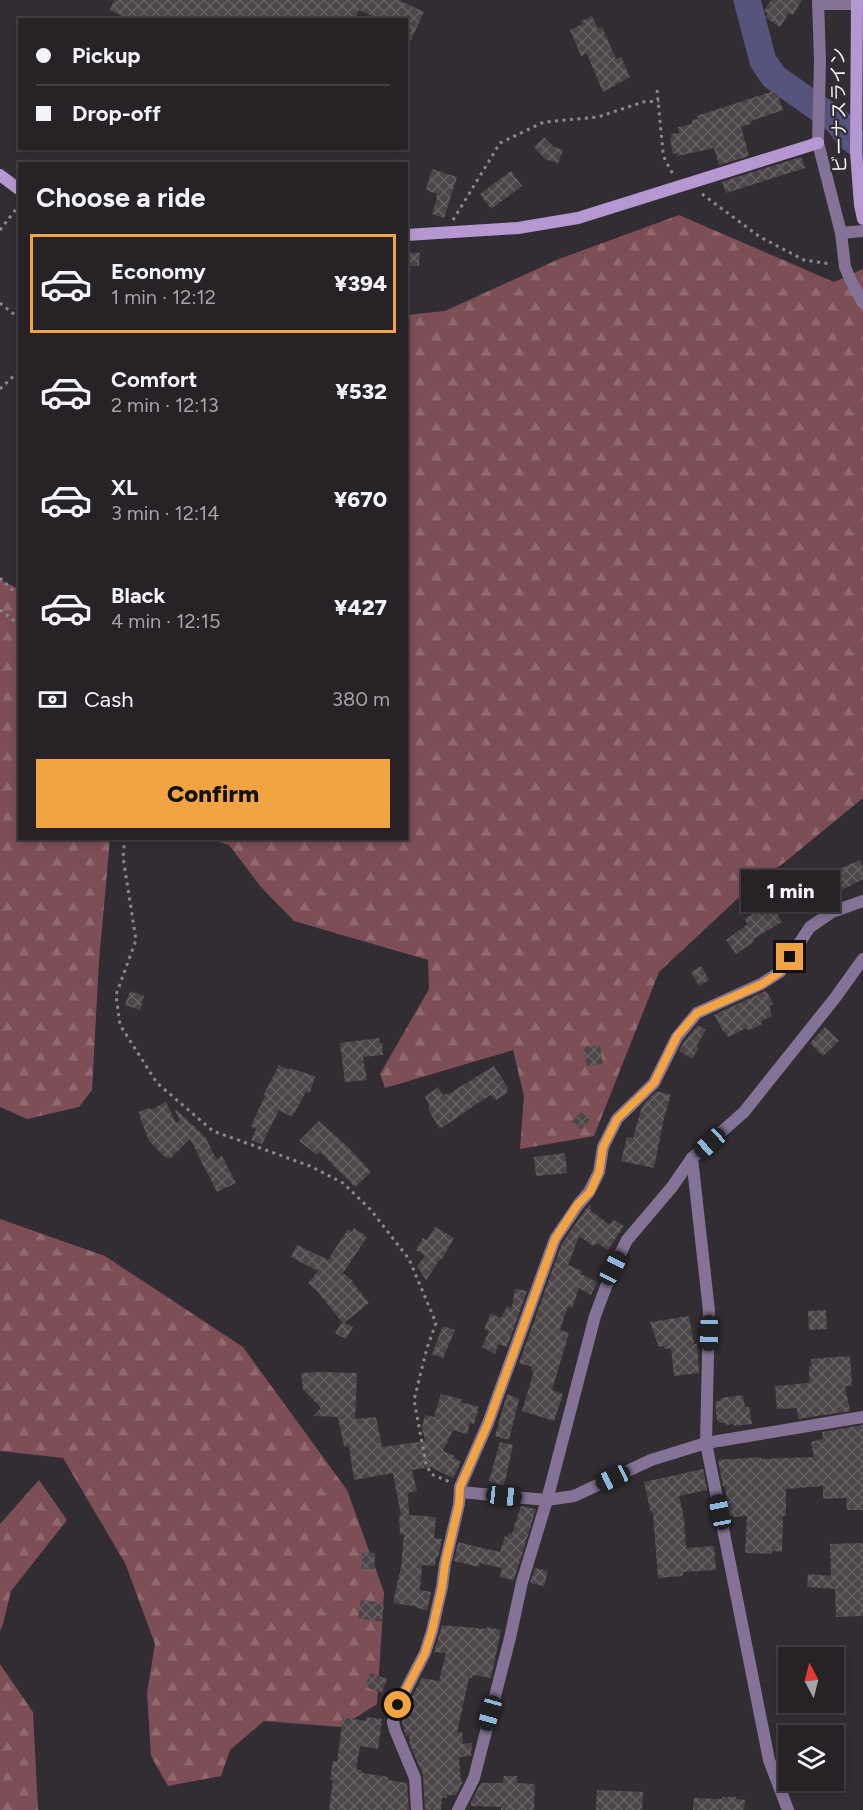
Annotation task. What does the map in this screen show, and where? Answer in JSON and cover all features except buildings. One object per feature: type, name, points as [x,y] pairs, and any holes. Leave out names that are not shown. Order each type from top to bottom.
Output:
[{"type":"street","points":[[856,2],[818,2],[819,139],[841,233],[845,267],[863,303]]},
{"type":"street","name":"ビーナスライン","points":[[856,2],[856,152],[863,219]]},
{"type":"street","points":[[408,235],[518,228],[578,218],[689,184],[819,139]]},
{"type":"street","points":[[0,175],[18,188]]},
{"type":"street","points":[[841,233],[863,231]]},
{"type":"street","points":[[417,1810],[415,1778],[393,1722],[398,1705],[425,1653],[432,1631],[459,1504],[460,1489],[488,1423],[555,1239],[578,1204],[590,1192],[599,1172],[603,1147],[617,1119],[654,1083],[677,1036],[697,1013],[762,984],[780,972],[810,927],[832,912],[863,901]]},
{"type":"street","points":[[458,1810],[474,1778],[508,1648],[522,1582],[547,1500],[595,1316],[613,1268],[627,1240],[672,1187],[692,1158],[744,1112],[835,998],[863,959]]},
{"type":"street","points":[[692,1158],[709,1311],[706,1443],[769,1760],[788,1810]]},
{"type":"street","points":[[460,1489],[547,1500],[574,1496],[651,1460],[706,1443],[863,1418]]},
{"type":"path","points":[[657,90],[665,160],[673,175],[689,184],[760,237],[804,260],[845,267]]},
{"type":"path","points":[[448,233],[454,215],[500,143],[544,122],[598,117],[643,102],[659,101]]},
{"type":"path","points":[[0,230],[18,207]]},
{"type":"path","points":[[0,303],[18,317]]},
{"type":"path","points":[[0,389],[18,372]]},
{"type":"path","points":[[0,578],[18,595]]},
{"type":"path","points":[[0,610],[18,624]]},
{"type":"path","points":[[125,840],[123,857],[136,940],[116,995],[120,1025],[157,1083],[213,1131],[310,1166],[343,1182],[370,1209],[409,1259],[436,1323],[414,1400],[426,1464],[431,1474],[460,1489]]},
{"type":"green space","points":[[679,215],[834,282],[863,269],[863,798],[785,862],[750,887],[659,972],[594,1136],[520,1149],[524,1096],[513,1050],[385,1088],[380,1074],[429,989],[428,960],[294,921],[261,887],[229,845],[213,840],[408,840],[408,315],[445,311],[559,259]]},
{"type":"green space","points":[[0,580],[18,589],[18,840],[110,840],[99,961],[92,1090],[79,1107],[27,1119],[0,1107]]},
{"type":"green space","points":[[0,1219],[105,1256],[243,1347],[347,1490],[384,1592],[377,1704],[341,1727],[264,1721],[230,1750],[221,1776],[168,1786],[151,1756],[147,1693],[155,1644],[125,1563],[63,1458],[0,1451]]},
{"type":"green space","points":[[39,1480],[67,1520],[11,1591],[0,1631],[0,1524]]},
{"type":"green space","points":[[0,1664],[33,1712],[38,1810],[0,1810]]},
{"type":"waterway","points":[[747,0],[763,61],[774,77],[838,122],[849,137],[863,148]]},
{"type":"route","points":[[398,1705],[425,1653],[432,1631],[459,1504],[460,1487],[488,1423],[555,1239],[578,1204],[590,1192],[599,1172],[603,1147],[617,1119],[654,1083],[677,1036],[697,1013],[762,984],[780,972],[790,957]]}]
